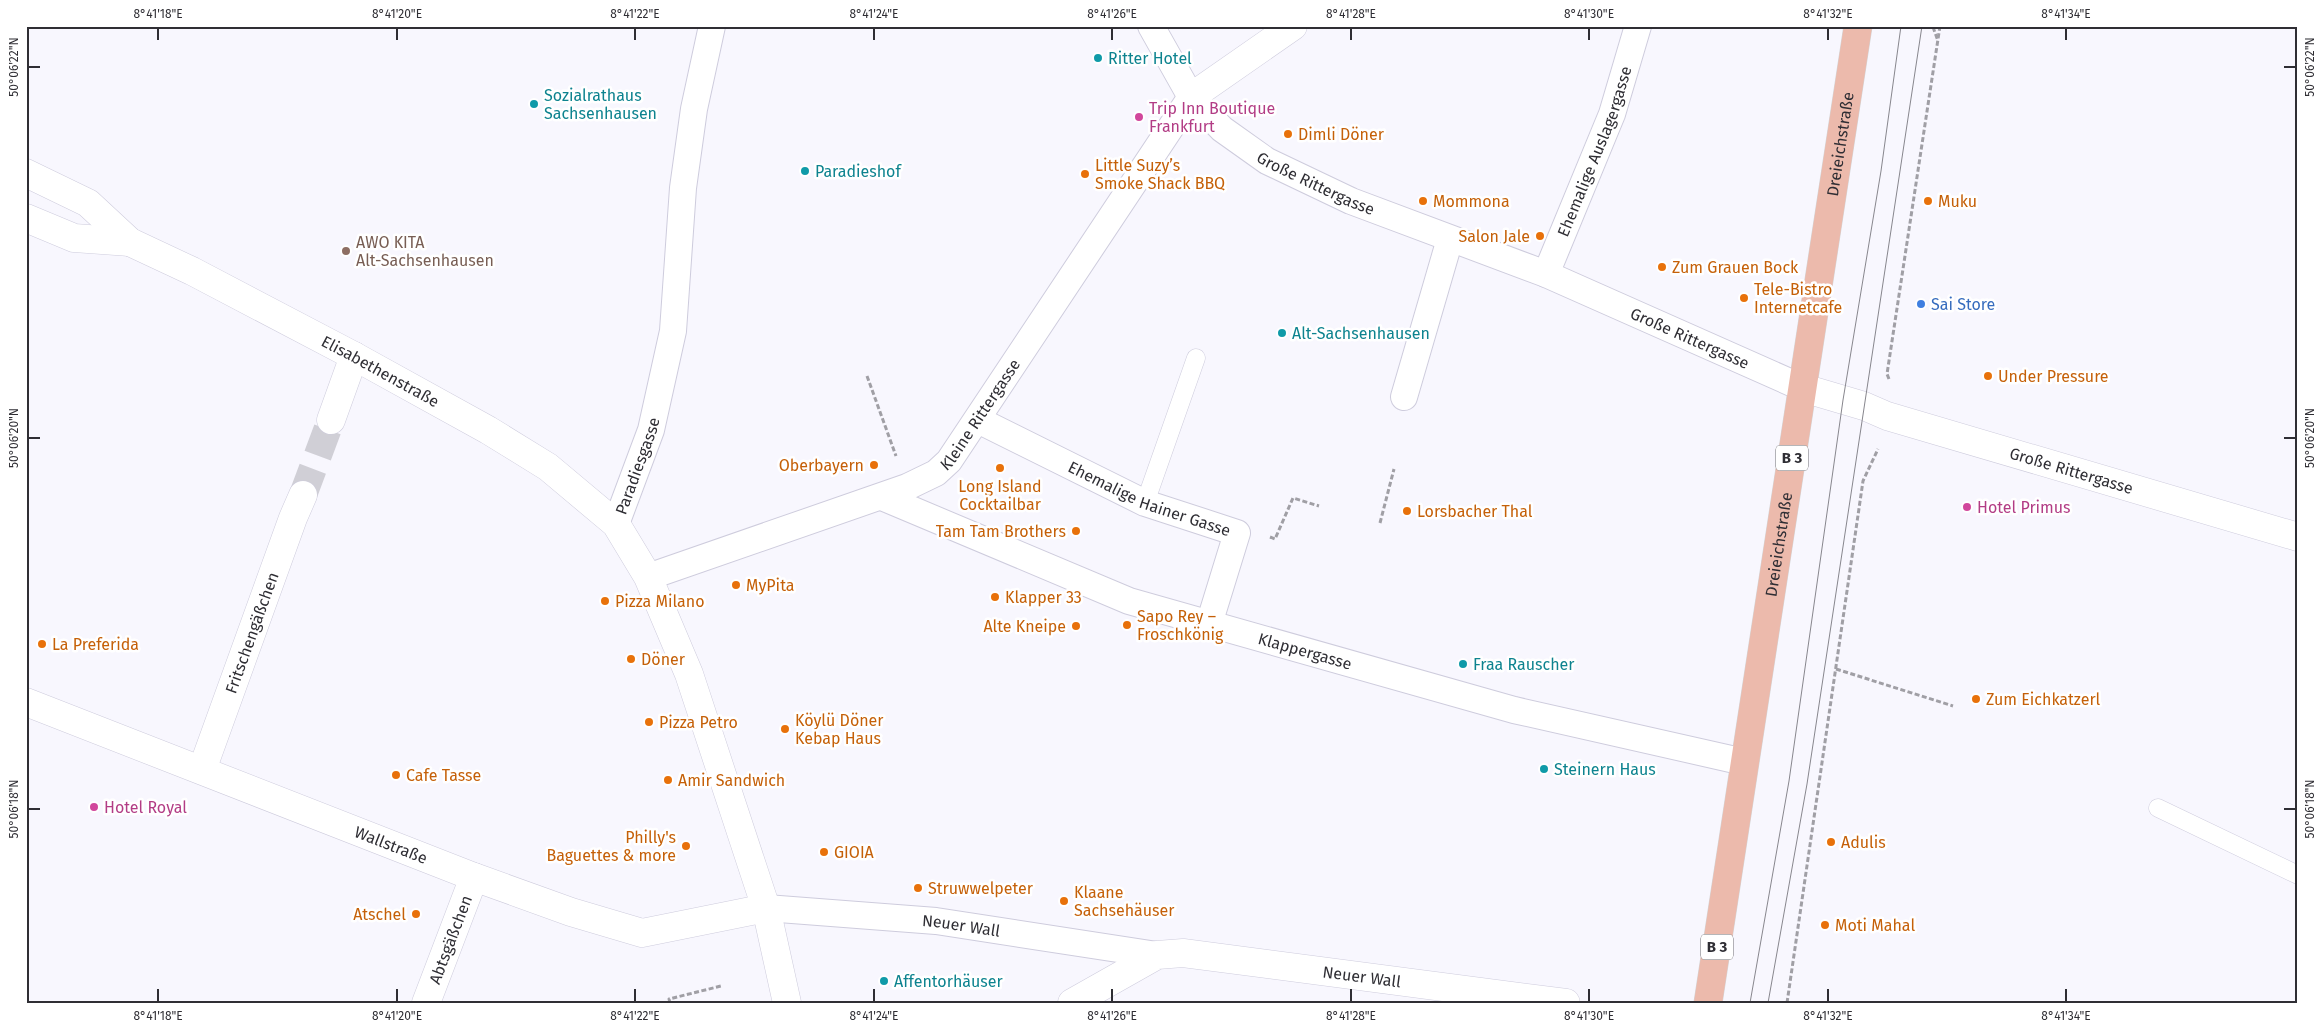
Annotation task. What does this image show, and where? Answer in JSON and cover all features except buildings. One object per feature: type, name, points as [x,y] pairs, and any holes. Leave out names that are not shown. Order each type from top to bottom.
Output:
[{"type":"main road","name":"Dreieichstraße","points":[[1708,1003],[1858,26]]},
{"type":"street","name":"Paradiesgasse","points":[[712,26],[694,109],[683,188],[673,331],[651,430],[616,524],[648,577],[689,674],[766,908],[808,1003]]},
{"type":"street","name":"Große Rittergasse","points":[[1150,26],[1191,97],[1222,129],[1268,161],[1351,201],[1546,274],[1803,388],[1864,406],[1887,416],[2298,537]]},
{"type":"street","points":[[1191,97],[1293,26]]},
{"type":"street","name":"Ehemalige Auslagergasse","points":[[1546,274],[1612,114],[1638,26]]},
{"type":"street","name":"Kleine Rittergasse","points":[[648,577],[907,487],[936,472],[949,460],[978,420],[1191,97]]},
{"type":"street","name":"Elisabethenstraße","points":[[33,179],[88,203],[130,242],[192,271],[354,356],[548,466],[616,524]]},
{"type":"street","name":"Elisabethenstraße","points":[[26,218],[74,238],[130,242]]},
{"type":"street","points":[[1404,397],[1450,239]]},
{"type":"street","points":[[331,420],[354,356]]},
{"type":"street","name":"Ehemalige Hainer Gasse","points":[[978,420],[1145,503],[1237,533],[1209,624]]},
{"type":"street","name":"Fritschengäßchen","points":[[202,770],[303,495]]},
{"type":"street","name":"Klappergasse","points":[[882,496],[1129,601],[1514,710],[1744,762]]},
{"type":"street","name":"Wallstraße","points":[[26,702],[474,877],[571,912],[642,933],[766,908]]},
{"type":"street","name":"Abtsgäßchen","points":[[426,1003],[474,877]]},
{"type":"street","name":"Paradiesgasse","points":[[766,908],[787,1003]]},
{"type":"street","name":"Neuer Wall","points":[[766,908],[936,921],[1157,955],[1183,952],[1566,1003]]},
{"type":"street","name":"Neuer Wall","points":[[1072,1003],[1157,955]]},
{"type":"lane","points":[[1145,503],[1196,358]]},
{"type":"lane","points":[[2158,808],[2298,875]]},
{"type":"path","points":[[1787,1003],[1863,481],[1878,448],[1894,390],[1887,374],[1940,26]]},
{"type":"path","points":[[1933,27],[1938,41]]},
{"type":"path","points":[[867,376],[907,487]]},
{"type":"path","points":[[1380,523],[1394,469]]},
{"type":"path","points":[[1237,533],[1275,539],[1293,498],[1319,506]]},
{"type":"path","points":[[1836,670],[1953,706]]},
{"type":"path","points":[[670,1003],[669,999],[721,986]]},
{"type":"tunnel","points":[[303,495],[331,420]]},
{"type":"tram line","points":[[1750,1003],[1789,781],[1843,400],[1881,171],[1901,26]]},
{"type":"tram line","points":[[1768,1003],[1807,784],[1922,26]]},
{"type":"place","name":"Ritter Hotel","points":[[1098,58]]},
{"type":"place","name":"Sozialrathaus Sachsenhausen","points":[[534,104]]},
{"type":"place","name":"Trip Inn Boutique Frankfurt","points":[[1139,117]]},
{"type":"place","name":"Dimli Döner","points":[[1288,134]]},
{"type":"place","name":"Paradieshof","points":[[805,171]]},
{"type":"place","name":"Little Suzy’s Smoke Shack BBQ","points":[[1085,174]]},
{"type":"place","name":"Mommona","points":[[1423,201]]},
{"type":"place","name":"Muku","points":[[1928,201]]},
{"type":"place","name":"Salon Jale","points":[[1540,236]]},
{"type":"place","name":"AWO KITA Alt-Sachsenhausen","points":[[346,251]]},
{"type":"place","name":"Zum Grauen Bock","points":[[1662,267]]},
{"type":"place","name":"Tele-Bistro Internetcafe","points":[[1744,298]]},
{"type":"place","name":"Sai Store","points":[[1921,304]]},
{"type":"place","name":"Alt-Sachsenhausen","points":[[1282,333]]},
{"type":"place","name":"Under Pressure","points":[[1988,376]]},
{"type":"place","name":"Oberbayern","points":[[874,465]]},
{"type":"place","name":"Long Island Cocktailbar","points":[[1000,468]]},
{"type":"place","name":"Hotel Primus","points":[[1967,507]]},
{"type":"place","name":"Lorsbacher Thal","points":[[1407,511]]},
{"type":"place","name":"Tam Tam Brothers","points":[[1076,531]]},
{"type":"place","name":"MyPita","points":[[736,585]]},
{"type":"place","name":"Klapper 33","points":[[995,597]]},
{"type":"place","name":"Pizza Milano","points":[[605,601]]},
{"type":"place","name":"Sapo Rey – Froschkönig","points":[[1127,625]]},
{"type":"place","name":"Alte Kneipe","points":[[1076,626]]},
{"type":"place","name":"La Preferida","points":[[42,644]]},
{"type":"place","name":"Döner","points":[[631,659]]},
{"type":"place","name":"Fraa Rauscher","points":[[1463,664]]},
{"type":"place","name":"Zum Eichkatzerl","points":[[1976,699]]},
{"type":"place","name":"Pizza Petro","points":[[649,722]]},
{"type":"place","name":"Köylü Döner Kebap Haus","points":[[785,729]]},
{"type":"place","name":"Steinern Haus","points":[[1544,769]]},
{"type":"place","name":"Cafe Tasse","points":[[396,775]]},
{"type":"place","name":"Amir Sandwich","points":[[668,780]]},
{"type":"place","name":"Hotel Royal","points":[[94,807]]},
{"type":"place","name":"Adulis","points":[[1831,842]]},
{"type":"place","name":"Philly's Baguettes & more","points":[[686,846]]},
{"type":"place","name":"GIOIA","points":[[824,852]]},
{"type":"place","name":"Struwwelpeter","points":[[918,888]]},
{"type":"place","name":"Klaane Sachsehäuser","points":[[1064,901]]},
{"type":"place","name":"Atschel","points":[[416,914]]},
{"type":"place","name":"Moti Mahal","points":[[1825,925]]},
{"type":"place","name":"Affentorhäuser","points":[[884,981]]}]
